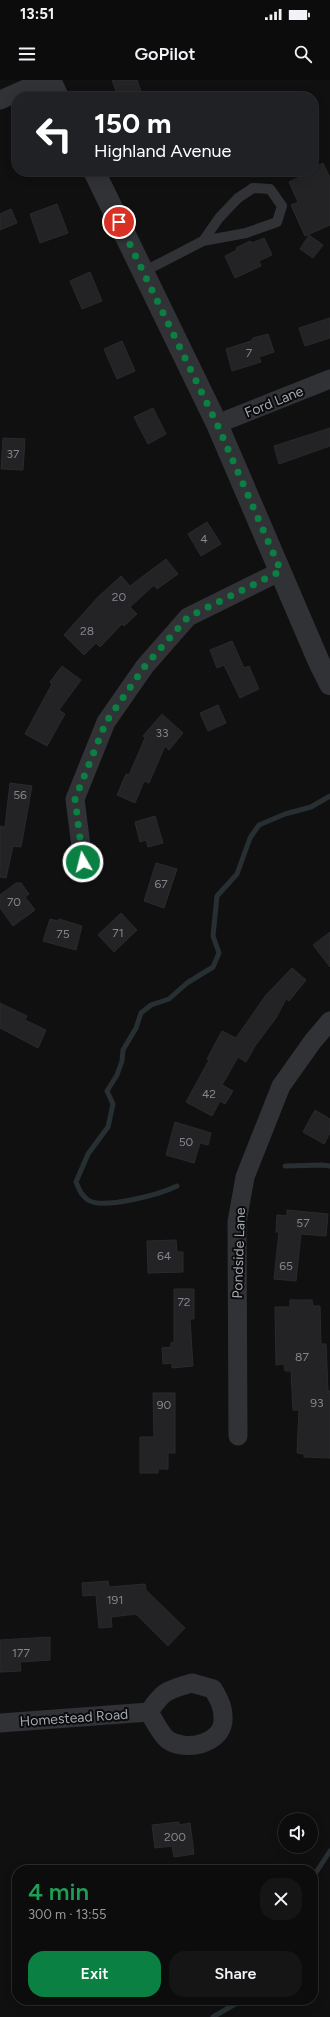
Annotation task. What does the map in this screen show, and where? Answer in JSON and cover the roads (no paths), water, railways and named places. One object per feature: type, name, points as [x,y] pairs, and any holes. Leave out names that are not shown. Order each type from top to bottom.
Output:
[{"type":"street","points":[[18,92],[46,80]]},
{"type":"street","points":[[50,80],[56,92]]},
{"type":"street","points":[[0,100],[12,95]]},
{"type":"street","points":[[96,176],[217,424],[319,662],[330,684]]},
{"type":"street","name":"Ford Lane","points":[[217,424],[330,379]]},
{"type":"street","points":[[83,862],[75,799],[106,722],[145,666],[188,617],[281,571]]},
{"type":"street","name":"Pondside Lane","points":[[238,1436],[237,1222],[245,1177],[281,1086],[313,1040],[330,1021]]},
{"type":"street","name":"Homestead Road","points":[[0,1723],[149,1712]]},
{"type":"lane","points":[[143,272],[203,241],[246,233],[277,222],[282,206],[270,188],[253,188],[238,198],[219,218],[203,241]]},
{"type":"waterway","points":[[177,1186],[146,1197],[132,1200],[95,1203],[88,1200],[82,1194],[76,1182],[88,1154],[108,1127],[113,1104],[107,1091],[117,1075],[122,1061],[123,1050],[136,1028],[141,1013],[151,1005],[169,999],[187,983],[213,967],[219,953],[213,936],[217,896],[237,874],[250,838],[259,825],[285,814],[311,807],[330,796]]},
{"type":"waterway","points":[[285,1166],[330,1166]]},
{"type":"waterway","points":[[318,1869],[330,1851]]},
{"type":"waterway","points":[[213,2017],[233,2005]]}]
